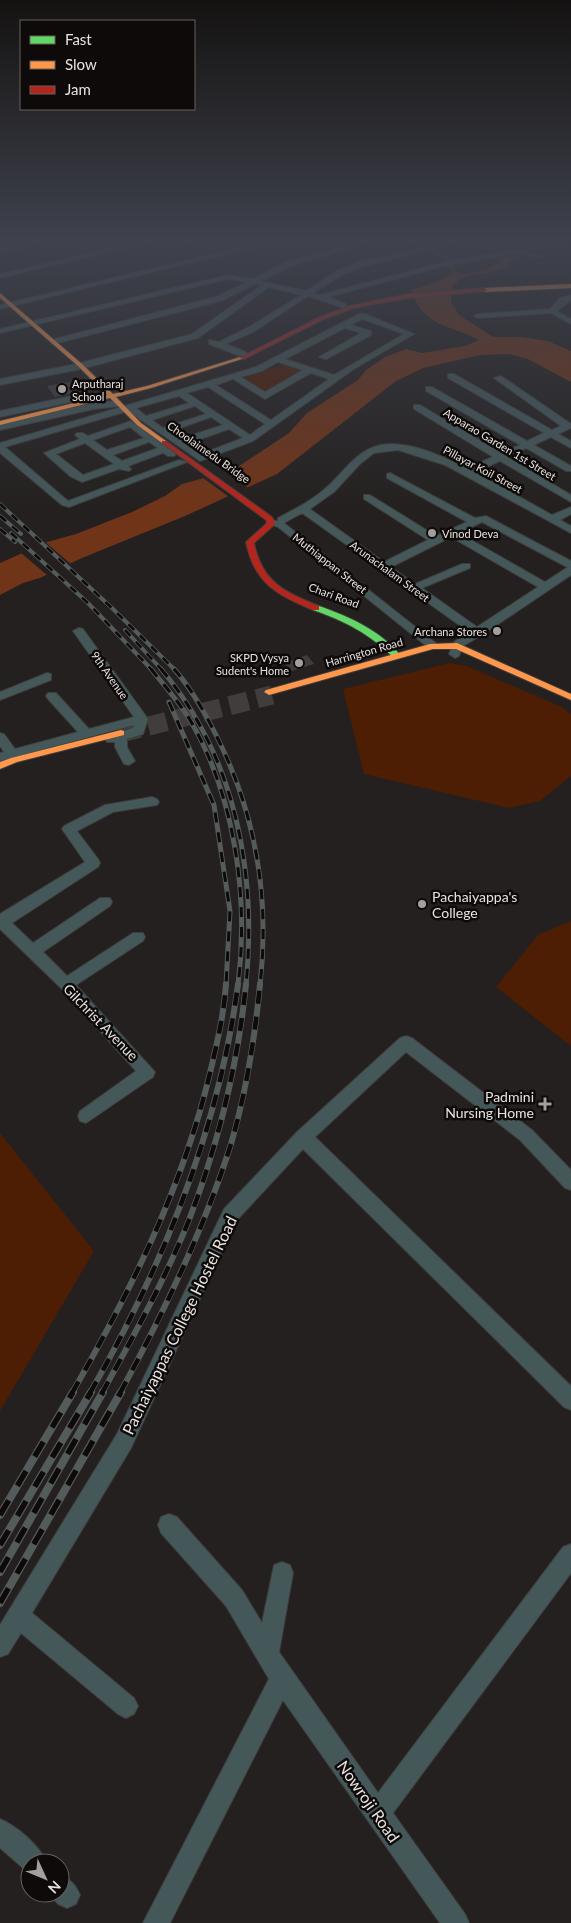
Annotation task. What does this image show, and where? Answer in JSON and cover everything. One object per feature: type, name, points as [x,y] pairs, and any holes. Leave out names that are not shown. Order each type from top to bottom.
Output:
[{"type":"street","name":"Choolaimedu Bridge","points":[[40,330],[80,366],[120,408],[274,519]]},
{"type":"street","points":[[54,342],[101,330]]},
{"type":"street","points":[[0,382],[80,366],[195,336],[204,330]]},
{"type":"street","points":[[218,345],[250,330]]},
{"type":"street","points":[[241,357],[291,330]]},
{"type":"street","points":[[0,425],[94,406],[120,408],[150,439],[182,462],[73,503],[65,503],[0,447],[120,408],[241,357],[299,330]]},
{"type":"street","points":[[0,425],[120,408],[235,377],[279,360],[336,330]]},
{"type":"street","points":[[323,357],[368,333],[359,330]]},
{"type":"street","points":[[0,414],[77,398],[91,397],[144,419],[200,458],[250,439],[335,378],[346,365],[410,334],[399,330]]},
{"type":"street","points":[[195,336],[218,345],[259,369]]},
{"type":"street","points":[[297,349],[333,360]]},
{"type":"street","points":[[279,360],[335,378]]},
{"type":"street","points":[[235,377],[265,396],[310,370]]},
{"type":"street","points":[[451,376],[571,445]]},
{"type":"street","points":[[467,472],[568,426],[498,378]]},
{"type":"street","points":[[208,384],[272,425]]},
{"type":"street","points":[[430,389],[569,469]]},
{"type":"street","points":[[179,392],[250,439]]},
{"type":"street","points":[[0,419],[91,397]]},
{"type":"street","points":[[144,419],[197,403]]},
{"type":"street","name":"Apparao Garden 1st Street","points":[[417,407],[571,499]]},
{"type":"street","points":[[120,408],[86,439],[49,453],[79,478],[164,449]]},
{"type":"street","points":[[162,431],[212,414]]},
{"type":"street","points":[[42,417],[56,428]]},
{"type":"street","points":[[13,423],[27,437]]},
{"type":"street","points":[[69,426],[139,479]]},
{"type":"street","points":[[178,444],[231,426]]},
{"type":"street","points":[[105,454],[150,439]]},
{"type":"street","name":"Pillayar Koil Street","points":[[303,509],[325,495],[364,457],[378,448],[406,449],[427,453],[467,472],[571,530]]},
{"type":"street","points":[[390,476],[473,521]]},
{"type":"street","points":[[367,497],[435,540]]},
{"type":"street","points":[[274,519],[303,509]]},
{"type":"street","name":"Arunachalam Street","points":[[303,509],[478,633]]},
{"type":"street","points":[[551,520],[571,510]]},
{"type":"street","points":[[384,566],[473,521],[486,518],[571,565]]},
{"type":"street","name":"Muthiappan Street","points":[[274,519],[433,646]]},
{"type":"street","name":"Chari Road","points":[[274,519],[250,542],[250,553],[256,568],[268,582],[295,600],[356,622],[399,655]]},
{"type":"street","points":[[450,532],[498,558],[545,587]]},
{"type":"street","points":[[414,588],[466,566]]},
{"type":"street","points":[[459,650],[478,633],[571,570]]},
{"type":"street","name":"9th Avenue","points":[[79,631],[142,719]]},
{"type":"street","name":"Harrington Road","points":[[459,650],[428,655],[271,694],[433,646],[459,650],[571,697]]},
{"type":"street","points":[[0,696],[47,677]]},
{"type":"street","points":[[52,696],[87,734]]},
{"type":"street","points":[[142,719],[139,731],[136,732],[4,757],[87,734],[142,719]]},
{"type":"street","points":[[121,735],[123,751],[129,761]]},
{"type":"street","points":[[0,768],[121,735]]},
{"type":"street","points":[[0,737],[4,757]]},
{"type":"street","points":[[1,921],[93,863],[69,829],[110,808],[152,802]]},
{"type":"street","points":[[32,952],[105,902]]},
{"type":"street","name":"Gilchrist Avenue","points":[[1,921],[66,984],[147,1072],[86,1116]]},
{"type":"street","points":[[66,984],[138,937]]},
{"type":"street","name":"Pachaiyappas College Hostel Road","points":[[0,1646],[124,1441],[230,1215],[303,1137],[406,1042],[526,1135],[571,1182]]},
{"type":"street","points":[[303,1137],[571,1400]]},
{"type":"street","name":"Nowroji Road","points":[[169,1525],[234,1598],[282,1679],[456,1923]]},
{"type":"street","points":[[377,1814],[571,1555]]},
{"type":"street","points":[[267,1655],[282,1573]]},
{"type":"street","points":[[18,1616],[126,1706]]},
{"type":"street","points":[[156,1923],[282,1679]]},
{"type":"street","points":[[0,1831],[23,1853]]},
{"type":"shaded area","points":[[455,330],[482,330],[493,337],[521,337],[548,341],[571,351],[571,382],[528,359],[509,354],[480,355],[423,368],[396,381],[277,474],[185,516],[82,558],[40,578],[23,583],[0,595],[0,563],[47,542],[76,534],[132,512],[165,496],[182,484],[233,470],[289,433],[307,413],[358,380],[366,370],[385,357],[406,349],[422,353],[465,346],[479,340]]},
{"type":"shaded area","points":[[285,364],[307,371],[267,393],[244,378]]},
{"type":"shaded area","points":[[450,663],[466,666],[562,707],[571,714],[571,776],[540,801],[509,808],[364,774],[343,689]]},
{"type":"shaded area","points":[[571,921],[571,1046],[496,987],[538,935]]},
{"type":"shaded area","points":[[0,1133],[94,1251],[0,1411]]},
{"type":"pier","points":[[224,470],[251,490],[232,499],[199,475]]},
{"type":"pier","points":[[43,540],[72,565],[48,576],[20,552]]},
{"type":"building","name":"Arputharaj School","points":[[69,382],[77,392],[55,397],[47,386]]},
{"type":"building","name":"SKPD Vysya Sudent's Home","points":[[307,655],[314,664],[292,671],[284,663]]},
{"type":"tunnel","points":[[121,733],[272,695]]},
{"type":"railway","points":[[0,504],[113,609],[174,669]]},
{"type":"railway","points":[[0,516],[21,534]]},
{"type":"railway","points":[[0,529],[15,542]]},
{"type":"railway","points":[[11,533],[88,603],[152,670]]},
{"type":"railway","points":[[125,630],[162,670]]},
{"type":"railway","points":[[151,669],[190,720],[218,781],[228,814],[240,883],[241,952],[238,985]]},
{"type":"railway","points":[[161,669],[187,703],[207,740],[224,778],[236,818],[244,859],[248,901],[249,943],[246,985]]},
{"type":"railway","points":[[174,669],[187,685],[208,719],[242,796],[257,858],[261,889],[263,953],[260,985]]},
{"type":"railway","points":[[169,702],[214,805],[230,911],[226,985]]},
{"type":"railway","points":[[72,1393],[134,1277],[170,1198],[199,1115],[210,1073],[222,1018],[226,984]]},
{"type":"railway","points":[[90,1393],[117,1345],[141,1296],[184,1196],[217,1092],[238,984]]},
{"type":"railway","points":[[102,1393],[159,1286],[180,1242],[199,1192],[218,1133],[232,1074],[246,984]]},
{"type":"railway","points":[[120,1393],[182,1271],[208,1208],[231,1144],[253,1044],[260,984]]},
{"type":"railway","points":[[0,1515],[73,1392]]},
{"type":"railway","points":[[0,1545],[91,1392]]},
{"type":"railway","points":[[0,1572],[103,1392]]},
{"type":"railway","points":[[0,1603],[121,1392]]},
{"type":"traffic: fast","points":[[316,608],[369,631],[397,656]]},
{"type":"traffic: slow","points":[[40,330],[80,365],[139,424],[164,442]]},
{"type":"traffic: slow","points":[[0,423],[149,387],[242,358]]},
{"type":"traffic: slow","points":[[269,692],[433,646],[457,646],[571,697]]},
{"type":"traffic: slow","points":[[0,766],[14,760],[121,733]]},
{"type":"traffic: jam","points":[[242,358],[299,330]]},
{"type":"traffic: jam","points":[[164,442],[269,519],[271,523],[250,542],[258,567],[264,577],[281,592],[316,608]]},
{"type":"place","name":"Arputharaj School","points":[[62,389]]},
{"type":"place","name":"Vinod Deva","points":[[432,533]]},
{"type":"place","name":"Archana Stores","points":[[497,631]]},
{"type":"place","name":"SKPD Vysya Sudent's Home","points":[[299,663]]},
{"type":"place","name":"Pachaiyappa's College","points":[[422,904]]},
{"type":"place","name":"Padmini Nursing Home","points":[[545,1104]]}]
